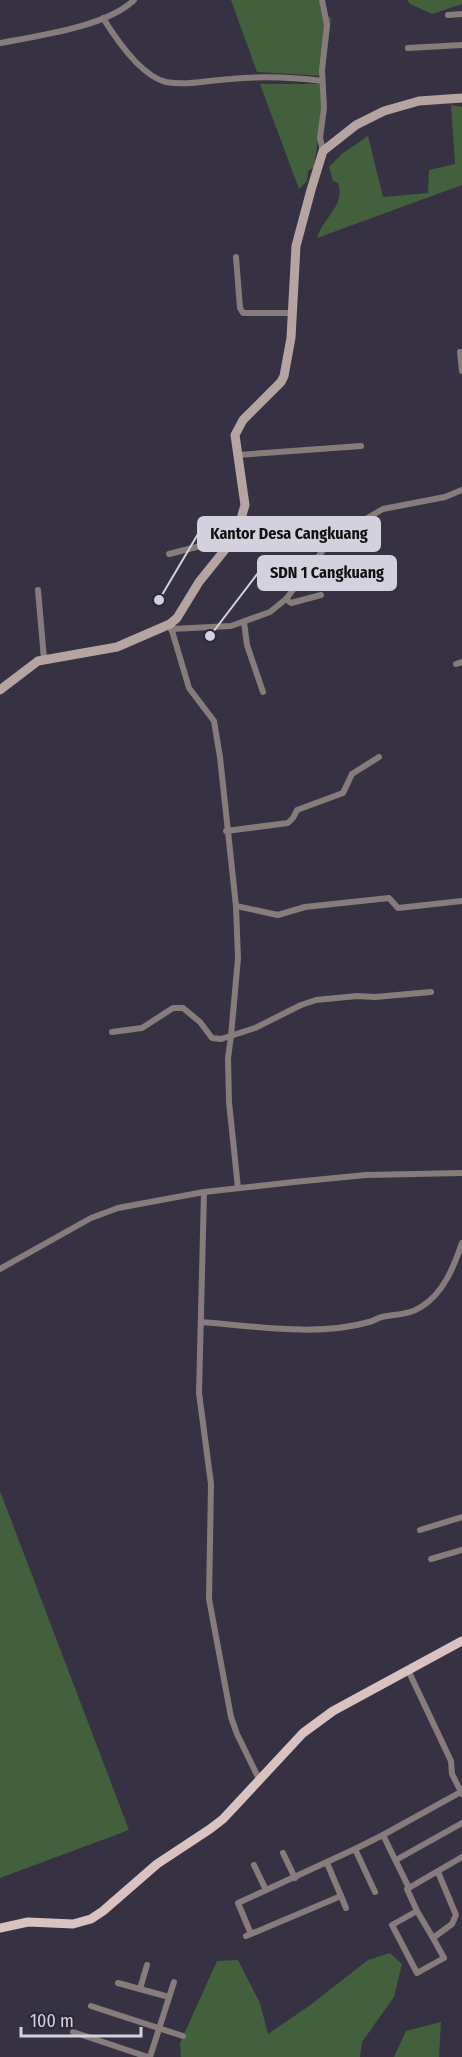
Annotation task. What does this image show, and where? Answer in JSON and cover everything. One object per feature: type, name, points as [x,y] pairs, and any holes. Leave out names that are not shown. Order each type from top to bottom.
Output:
[{"type":"main road","points":[[0,1928],[28,1922],[73,1924],[98,1915],[157,1864],[218,1824],[295,1741],[318,1722],[462,1641]]},
{"type":"street","points":[[0,43],[68,30],[103,18],[134,0]]},
{"type":"street","points":[[171,627],[199,582],[236,536],[245,505],[235,435],[238,427],[282,380],[291,338],[296,246],[310,190],[323,151],[320,138],[324,108],[322,81],[327,25],[322,0]]},
{"type":"street","points":[[448,15],[462,14]]},
{"type":"street","points":[[103,18],[130,56],[151,74],[166,82],[209,82],[244,77],[289,76],[322,81]]},
{"type":"street","points":[[408,48],[462,45]]},
{"type":"street","points":[[323,151],[356,125],[384,111],[419,101],[462,98]]},
{"type":"street","points":[[236,257],[240,309],[243,313],[291,313]]},
{"type":"street","points":[[460,352],[462,371]]},
{"type":"street","points":[[238,455],[361,446]]},
{"type":"street","points":[[0,690],[31,665],[44,659],[117,647],[171,627],[230,626],[270,612],[286,599],[324,549],[340,534],[382,509],[445,497],[462,490]]},
{"type":"street","points":[[169,554],[236,536]]},
{"type":"street","points":[[38,590],[44,659]]},
{"type":"street","points":[[286,599],[291,603],[321,595]]},
{"type":"street","points":[[244,622],[247,645],[263,692]]},
{"type":"street","points":[[171,627],[189,688],[214,721],[220,757],[226,831],[236,906],[238,958],[228,1058],[229,1102],[238,1188]]},
{"type":"street","points":[[226,831],[288,823],[297,810],[343,792],[352,774],[379,757]]},
{"type":"street","points":[[236,906],[278,915],[305,907],[389,898],[398,908],[462,901]]},
{"type":"street","points":[[112,1032],[142,1028],[173,1008],[179,1007],[192,1015],[212,1038],[220,1040],[255,1028],[316,1000],[357,996],[375,998],[431,992]]},
{"type":"street","points":[[0,1269],[90,1218],[118,1208],[204,1192],[366,1175],[462,1173],[462,1178]]},
{"type":"street","points":[[204,1192],[199,1393],[211,1484],[209,1599],[231,1717],[260,1781]]},
{"type":"street","points":[[201,1322],[299,1329],[370,1322],[382,1317],[405,1314],[421,1307],[439,1290],[454,1267],[462,1243]]},
{"type":"street","points":[[454,1267],[462,1266]]},
{"type":"street","points":[[420,1530],[462,1517]]},
{"type":"street","points":[[431,1559],[462,1550]]},
{"type":"street","points":[[341,1896],[248,1935],[238,1903],[327,1863],[461,1793],[453,1774],[451,1761],[408,1670]]},
{"type":"street","points":[[396,1860],[462,1823]]},
{"type":"street","points":[[383,1835],[409,1888],[407,1890],[417,1911],[444,1958],[417,1973],[392,1925],[417,1911]]},
{"type":"street","points":[[355,1849],[375,1892]]},
{"type":"street","points":[[283,1853],[295,1878]]},
{"type":"street","points":[[409,1888],[462,1857]]},
{"type":"street","points":[[327,1863],[346,1908]]},
{"type":"street","points":[[254,1865],[266,1890]]},
{"type":"street","points":[[433,1938],[452,1924],[456,1915],[438,1872]]},
{"type":"street","points":[[140,1989],[147,1965]]},
{"type":"street","points":[[74,2032],[149,2057],[174,1982]]},
{"type":"street","points":[[118,1983],[169,1997]]},
{"type":"street","points":[[90,2006],[183,2036]]},
{"type":"green space","points":[[231,0],[321,0],[322,11],[331,18],[324,76],[257,72]]},
{"type":"green space","points":[[407,0],[462,0],[462,4],[432,14],[410,4]]},
{"type":"green space","points":[[260,84],[326,84],[314,167],[308,171],[307,181],[299,189]]},
{"type":"green space","points":[[451,105],[462,107],[462,185],[317,238],[339,198],[338,183],[333,181],[329,167],[343,153],[368,136],[383,197],[428,193],[429,170],[455,164]]},
{"type":"green space","points":[[0,1491],[129,1830],[0,1878]]},
{"type":"green space","points":[[390,1953],[402,1964],[394,1997],[362,2042],[360,2057],[181,2057],[180,2043],[217,1961],[238,1960],[260,2003],[268,2034],[309,2006],[368,1960]]},
{"type":"green space","points":[[441,2022],[439,2057],[394,2057],[406,2031]]},
{"type":"place","name":"Kantor Desa Cangkuang","points":[[159,600]]},
{"type":"place","name":"SDN 1 Cangkuang","points":[[210,636]]}]
